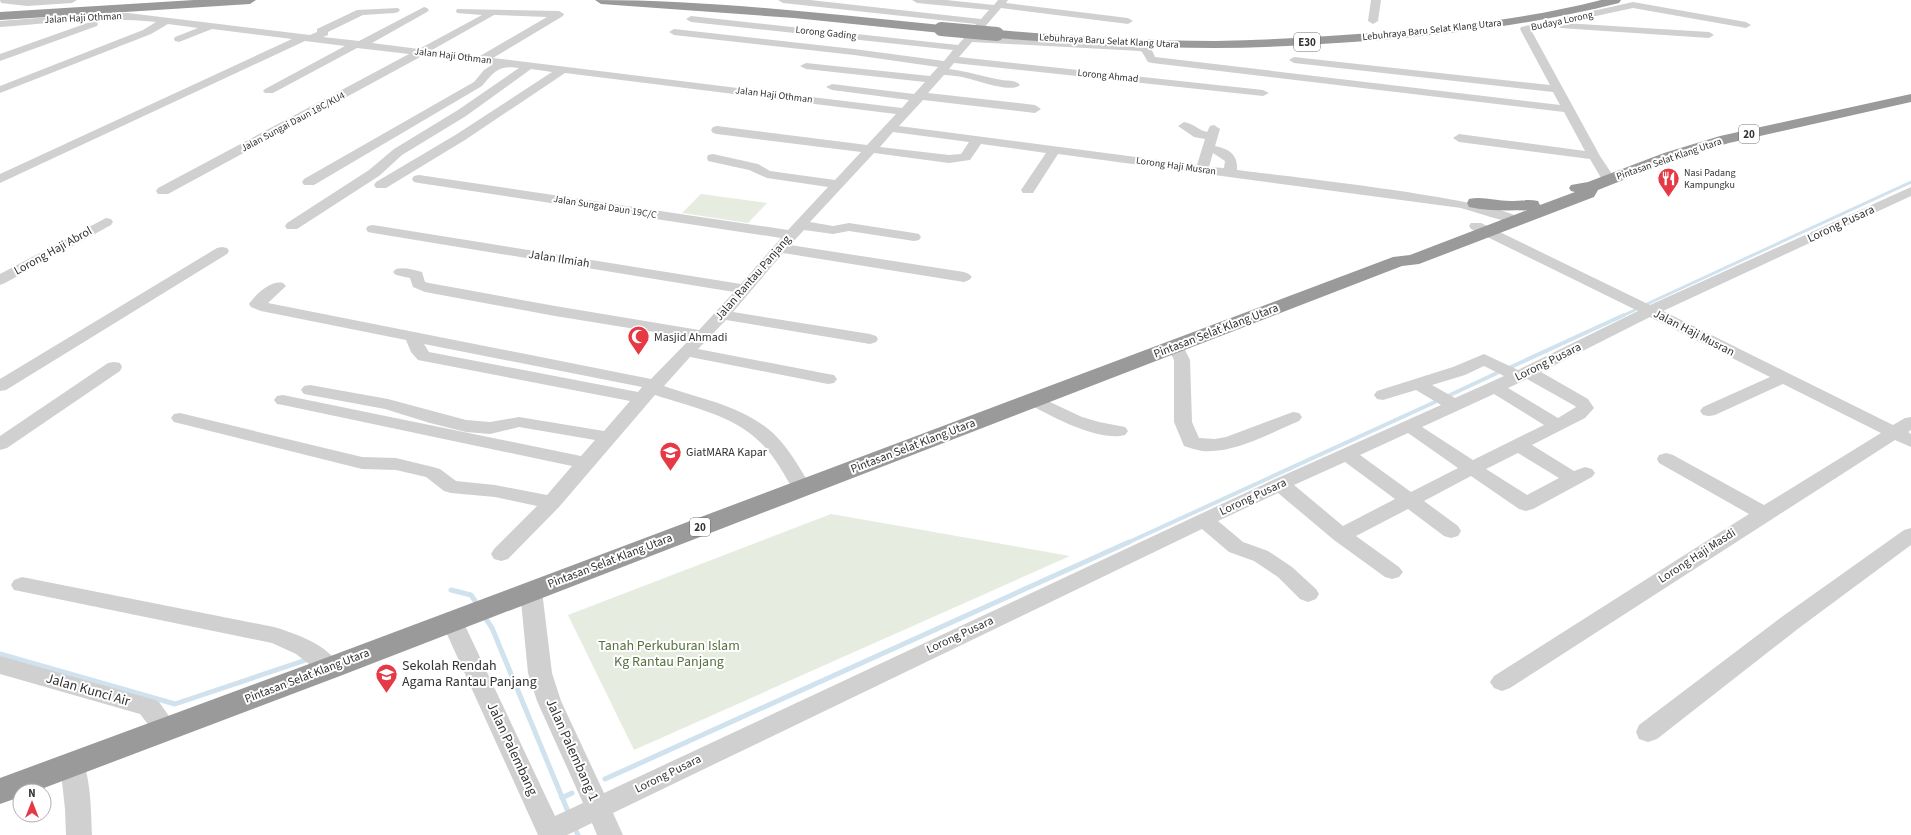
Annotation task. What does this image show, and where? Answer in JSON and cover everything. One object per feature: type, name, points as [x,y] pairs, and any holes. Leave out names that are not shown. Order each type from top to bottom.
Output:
[{"type":"highway","points":[[0,12],[180,0]]},
{"type":"highway","points":[[0,16],[250,0]]},
{"type":"highway","name":"Lebuhraya Baru Selat Klang Utara","points":[[601,0],[794,14],[997,32],[1173,44],[1319,42],[1474,27],[1541,17],[1615,0]]},
{"type":"highway","name":"Lebuhraya Baru Selat Klang Utara","points":[[684,0],[801,9],[943,27]]},
{"type":"highway","name":"Lebuhraya Baru Selat Klang Utara","points":[[997,32],[1173,38],[1313,35],[1389,31],[1463,23],[1529,13],[1589,0]]},
{"type":"highway","name":"Pintasan Selat Klang Utara","points":[[0,791],[330,668],[1399,261],[1413,260],[1504,219],[1588,193],[1591,187],[1670,156],[1725,139],[1911,98]]},
{"type":"highway","points":[[1471,205],[1510,206],[1504,219],[1488,215],[1471,205]]},
{"type":"street","points":[[1,0],[72,0]]},
{"type":"street","points":[[783,0],[983,22]]},
{"type":"street","points":[[918,0],[998,6],[1128,21]]},
{"type":"street","points":[[1373,21],[1376,0]]},
{"type":"street","name":"Budaya Lorong","points":[[1609,180],[1594,156],[1525,29],[1633,5],[1746,25]]},
{"type":"street","points":[[998,6],[1027,16]]},
{"type":"street","name":"Jalan Rantau Panjang","points":[[501,554],[552,502],[584,463],[745,290],[795,230],[919,97],[998,6]]},
{"type":"street","points":[[0,179],[307,38],[324,33],[321,31],[361,12],[395,10]]},
{"type":"street","points":[[269,91],[424,10]]},
{"type":"street","points":[[407,43],[433,46],[488,57],[559,14],[461,12]]},
{"type":"street","name":"Jalan Sungai Daun 18C/KU4","points":[[163,191],[422,52],[490,15],[492,12]]},
{"type":"street","points":[[0,58],[94,23],[103,16]]},
{"type":"street","name":"Jalan Haji Othman","points":[[0,24],[103,16],[128,16],[358,45],[488,57],[504,62],[905,112]]},
{"type":"street","points":[[0,47],[66,25],[74,18]]},
{"type":"street","points":[[0,79],[101,39],[107,39],[153,19]]},
{"type":"street","name":"Lorong Gading","points":[[691,19],[961,48]]},
{"type":"street","points":[[0,90],[146,32],[166,21]]},
{"type":"street","points":[[0,32],[10,28],[16,23]]},
{"type":"street","points":[[1550,23],[1566,26],[1709,35]]},
{"type":"street","points":[[179,39],[210,27]]},
{"type":"street","points":[[674,32],[854,52],[941,72],[961,80],[982,80],[1014,85]]},
{"type":"street","points":[[970,38],[1141,48],[1147,50],[1152,60],[1218,67],[1226,70],[1568,109]]},
{"type":"street","points":[[1294,60],[1557,89]]},
{"type":"street","points":[[308,182],[478,84],[488,72],[504,62]]},
{"type":"street","points":[[292,226],[374,173],[398,152],[462,112],[530,65]]},
{"type":"street","points":[[806,66],[941,72],[965,74],[982,80]]},
{"type":"street","points":[[381,185],[461,137],[564,69]]},
{"type":"street","name":"Lorong Ahmad","points":[[941,72],[1263,93]]},
{"type":"street","points":[[832,87],[1035,109]]},
{"type":"street","points":[[1184,126],[1190,127],[1198,134],[1212,138],[1220,150],[1227,154],[1231,161],[1230,173]]},
{"type":"street","name":"Lorong Haji Musran","points":[[890,128],[1230,173],[1318,179],[1471,205]]},
{"type":"street","points":[[717,130],[869,150],[957,159],[965,157],[978,140]]},
{"type":"street","points":[[1202,169],[1212,138]]},
{"type":"street","points":[[1459,138],[1594,156]]},
{"type":"street","points":[[1028,190],[1054,150]]},
{"type":"street","points":[[713,158],[753,167],[767,174],[838,184]]},
{"type":"street","name":"Jalan Sungai Daun 19C/C","points":[[419,179],[795,230],[833,230],[849,226],[914,237]]},
{"type":"street","name":"Lorong Pusara","points":[[554,830],[1280,484],[1523,374],[1650,311],[1911,192]]},
{"type":"street","name":"Jalan Haji Musran","points":[[1504,219],[1650,311],[1902,437]]},
{"type":"street","name":"Lorong Haji Abrol","points":[[0,280],[106,222]]},
{"type":"street","name":"Jalan Ilmiah","points":[[373,229],[745,290]]},
{"type":"street","points":[[780,248],[964,277]]},
{"type":"street","points":[[0,386],[222,251]]},
{"type":"street","points":[[401,272],[417,275],[418,284],[425,287],[555,311],[702,335]]},
{"type":"street","points":[[278,286],[256,304],[268,308],[413,337],[419,352],[424,356],[650,391],[740,418],[766,436],[784,459],[802,488]]},
{"type":"street","points":[[722,315],[870,339]]},
{"type":"street","points":[[1175,346],[1182,360],[1183,422],[1191,442],[1206,445],[1222,443],[1249,436],[1292,417]]},
{"type":"street","points":[[688,352],[828,379]]},
{"type":"street","points":[[1341,534],[1556,424],[1579,414],[1585,408],[1582,403],[1523,374],[1490,355],[1459,371],[1383,395]]},
{"type":"street","points":[[0,444],[114,367]]},
{"type":"street","points":[[1709,411],[1783,378]]},
{"type":"street","points":[[1417,384],[1454,405]]},
{"type":"street","points":[[1494,387],[1556,424]]},
{"type":"street","points":[[310,390],[388,404],[436,419],[466,426],[490,428],[519,422],[608,437]]},
{"type":"street","points":[[283,400],[584,463]]},
{"type":"street","points":[[1035,400],[1072,420],[1106,430],[1119,431]]},
{"type":"street","points":[[180,418],[362,463],[396,464],[433,473],[451,487],[495,491],[552,502]]},
{"type":"street","name":"Lorong Haji Masdi","points":[[1502,682],[1764,514],[1902,437],[1911,422]]},
{"type":"street","points":[[1409,426],[1526,504],[1580,476],[1518,444]]},
{"type":"street","points":[[1347,454],[1451,531]]},
{"type":"street","points":[[1666,459],[1764,514]]},
{"type":"street","points":[[1280,484],[1341,534],[1392,572]]},
{"type":"street","points":[[1204,520],[1236,547],[1262,556],[1286,572],[1308,594]]},
{"type":"street","points":[[1648,732],[1790,622],[1911,535]]},
{"type":"street","points":[[22,585],[274,635],[307,648],[330,668]]},
{"type":"street","name":"Jalan Palembang 1","points":[[532,591],[540,673],[594,810],[610,835]]},
{"type":"street","name":"Jalan Palembang","points":[[452,621],[554,830]]},
{"type":"street","name":"Jalan Kunci Air","points":[[0,665],[147,707],[151,709],[166,729]]},
{"type":"street","points":[[72,764],[80,835]]},
{"type":"green space","points":[[701,194],[767,203],[748,223],[682,213]]},
{"type":"green space","name":"Tanah Perkuburan Islam Kg Rantau Panjang","points":[[831,514],[1070,556],[634,750],[568,615]]},
{"type":"waterway","points":[[1647,304],[1911,182]]},
{"type":"waterway","points":[[1622,316],[1635,310]]},
{"type":"waterway","points":[[1511,367],[1624,315]]},
{"type":"waterway","points":[[1450,395],[1497,373]]},
{"type":"waterway","points":[[1127,543],[1435,402]]},
{"type":"waterway","points":[[605,779],[1129,542]]},
{"type":"waterway","points":[[451,590],[471,595],[475,601]]},
{"type":"waterway","points":[[486,619],[492,628],[562,798]]},
{"type":"waterway","points":[[0,654],[175,704],[306,660]]},
{"type":"waterway","points":[[562,798],[572,793]]},
{"type":"waterway","points":[[562,798],[569,814]]},
{"type":"waterway","points":[[574,826],[578,835]]},
{"type":"place","name":"Nasi Padang Kampungku","points":[[1668,198]]},
{"type":"place","name":"Masjid Ahmadi","points":[[638,356]]},
{"type":"place","name":"GiatMARA Kapar","points":[[670,472]]},
{"type":"place","name":"Sekolah Rendah Agama Rantau Panjang","points":[[386,694]]}]
